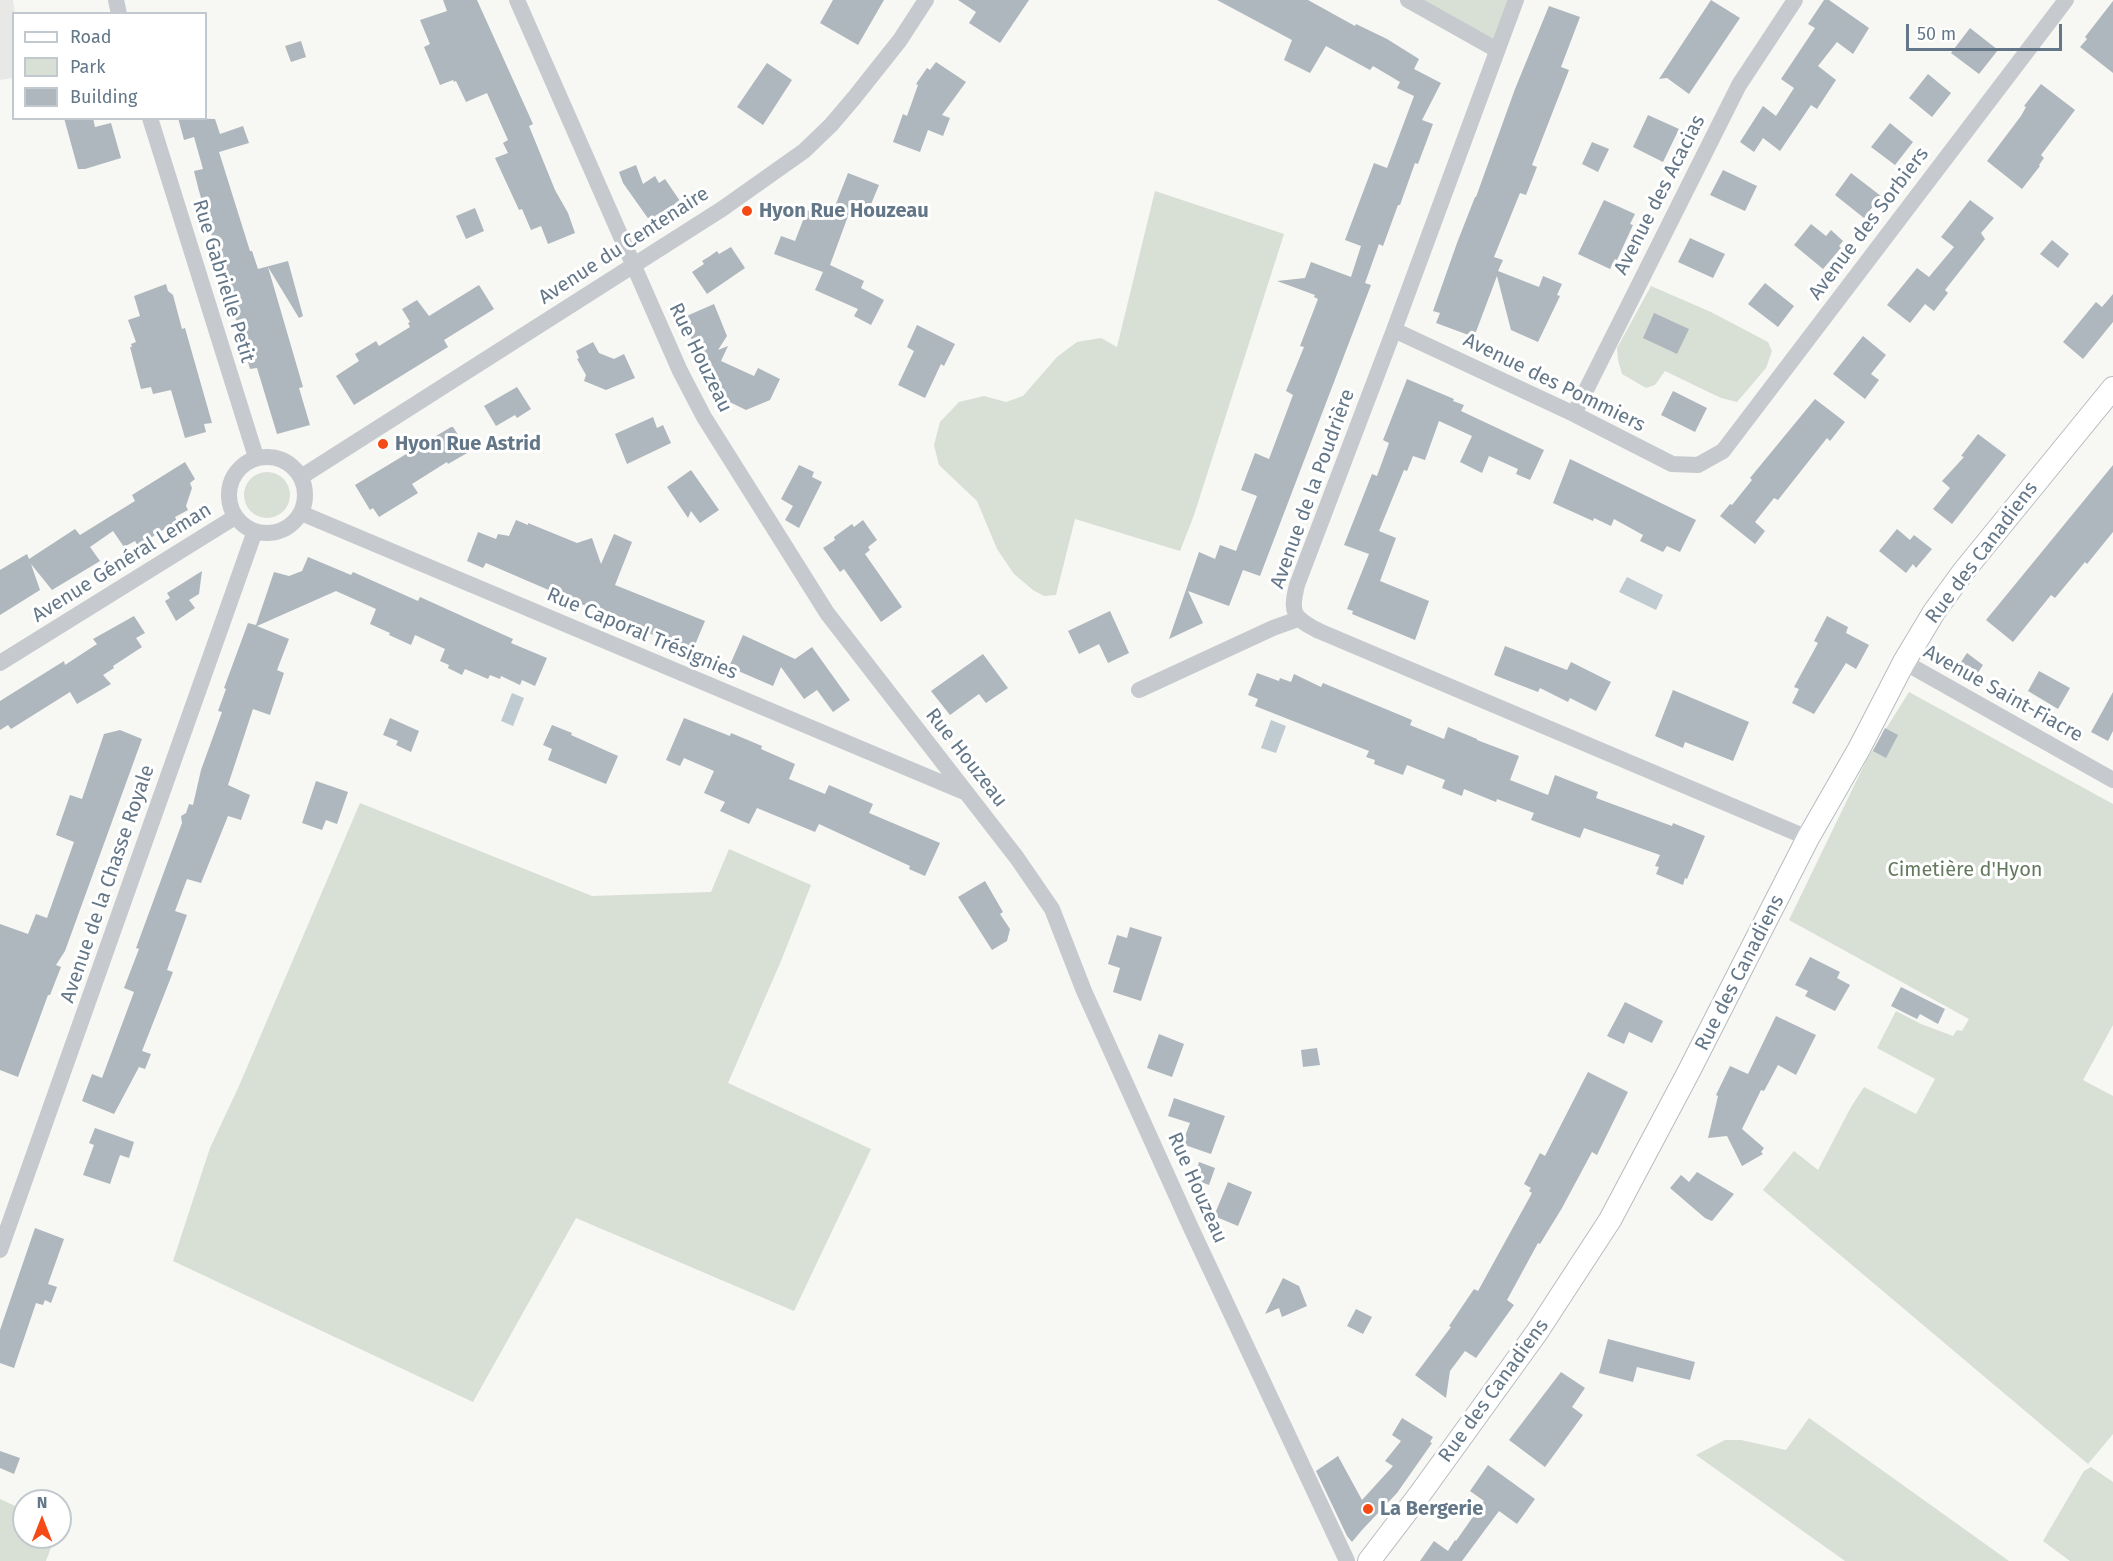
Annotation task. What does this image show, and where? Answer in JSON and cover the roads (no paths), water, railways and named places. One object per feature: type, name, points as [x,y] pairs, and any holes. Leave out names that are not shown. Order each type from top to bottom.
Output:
[{"type":"street","name":"Rue Houzeau","points":[[517,0],[680,372],[709,427],[827,613],[1017,858],[1052,909],[1084,991],[1191,1228],[1347,1561]]},
{"type":"street","name":"Avenue du Centenaire","points":[[301,477],[722,209],[804,151],[854,98],[900,40],[926,0]]},
{"type":"street","points":[[1408,0],[1497,50]]},
{"type":"street","name":"Avenue de la Poudrière","points":[[1516,0],[1297,585],[1293,598],[1294,610],[1298,619],[1330,635],[1808,838]]},
{"type":"street","name":"Avenue des Acacias","points":[[1574,414],[1739,85],[1795,0]]},
{"type":"street","name":"Avenue des Sorbiers","points":[[1698,465],[1723,451],[2066,0]]},
{"type":"street","name":"Rue Gabrielle Petit","points":[[151,120],[256,457]]},
{"type":"street","name":"Avenue des Pommiers","points":[[1394,330],[1574,414],[1672,464],[1698,465]]},
{"type":"street","name":"Rue des Canadiens","points":[[1369,1561],[1537,1332],[1610,1220],[1808,838],[1859,749],[1904,662],[1934,612],[1963,572],[2113,388]]},
{"type":"street","points":[[270,456],[283,459],[301,477],[306,497],[301,513],[293,524],[270,533],[246,527],[235,517],[228,496],[232,479],[237,470],[256,457],[270,456]]},
{"type":"street","name":"Rue Caporal Trésignies","points":[[301,513],[966,793]]},
{"type":"street","name":"Avenue Général Leman","points":[[0,663],[235,517]]},
{"type":"street","name":"Avenue de la Chasse Royale","points":[[0,1250],[255,531]]},
{"type":"street","points":[[1139,690],[1298,619]]},
{"type":"street","name":"Avenue Saint-Fiacre","points":[[1904,662],[2113,780]]},
{"type":"place","name":"Hyon Rue Houzeau","points":[[747,211]]},
{"type":"place","name":"Hyon Rue Astrid","points":[[383,444]]},
{"type":"place","name":"La Bergerie","points":[[1368,1509]]},
{"type":"park label","name":"Cimetière d'Hyon","points":[[1965,870]]}]
